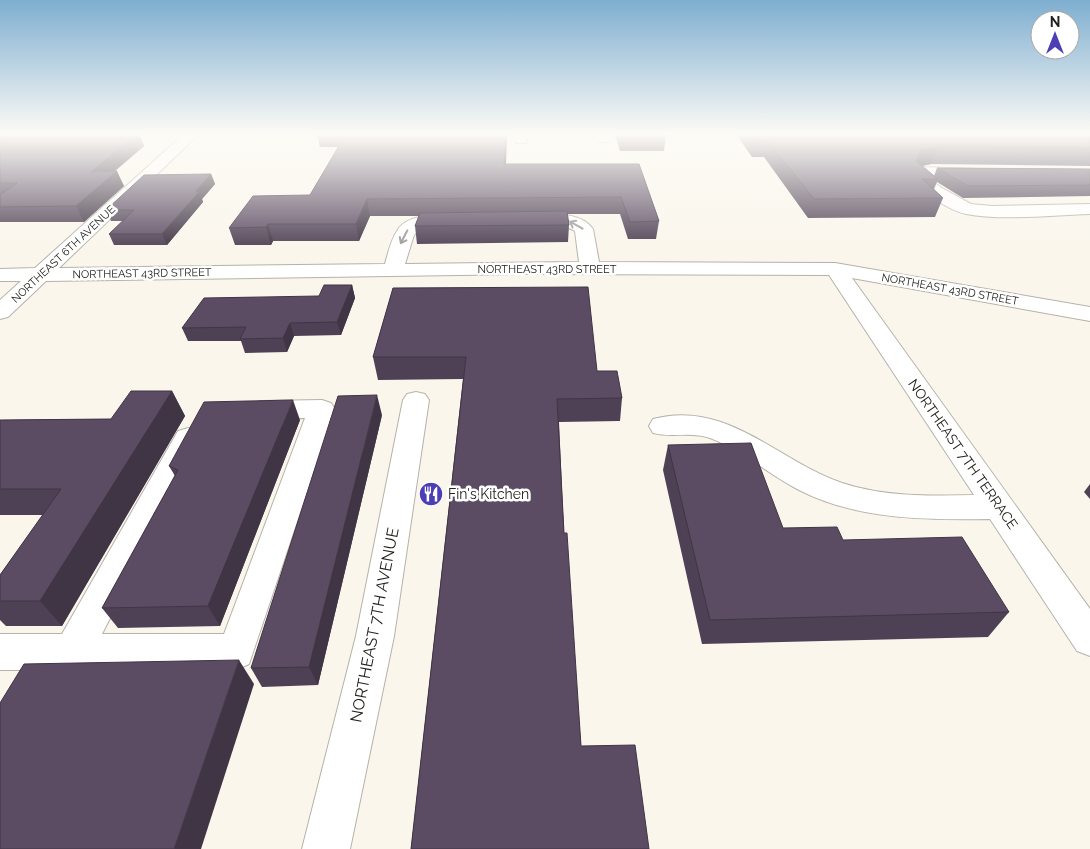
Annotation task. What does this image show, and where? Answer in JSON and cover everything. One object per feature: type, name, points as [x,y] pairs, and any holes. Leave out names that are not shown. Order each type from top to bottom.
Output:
[{"type":"street","name":"NORTHEAST 6TH AVENUE","points":[[0,312],[150,174]]},
{"type":"street","points":[[920,174],[919,178],[934,191],[968,209],[992,211],[1090,209]]},
{"type":"street","points":[[515,220],[571,221],[584,229],[590,268]]},
{"type":"street","points":[[394,270],[405,232],[418,223],[467,222]]},
{"type":"street","name":"NORTHEAST 43RD STREET","points":[[0,275],[590,268],[835,270],[1090,314]]},
{"type":"street","name":"NORTHEAST 7TH TERRACE","points":[[835,270],[1090,639]]},
{"type":"street","name":"NORTHEAST 7TH AVENUE","points":[[326,849],[375,636],[416,400]]},
{"type":"street","points":[[0,652],[73,652],[236,652],[322,409],[218,411],[73,652]]},
{"type":"street","points":[[663,426],[701,426],[730,436],[813,483],[864,500],[903,507],[1000,507]]},
{"type":"building","points":[[0,174],[114,174],[76,206],[0,207],[0,195],[17,183],[0,183]]},
{"type":"building","points":[[211,174],[196,191],[200,191],[162,234],[109,234],[134,210],[106,210],[144,175]]},
{"type":"building","points":[[323,174],[642,174],[659,221],[630,222],[621,197],[367,199],[356,224],[268,224],[266,227],[229,228],[253,196],[310,195]]},
{"type":"building","points":[[794,174],[931,174],[938,179],[922,179],[943,198],[814,199]]},
{"type":"building","points":[[947,174],[1090,174],[1090,185],[968,186]]},
{"type":"building","points":[[567,211],[569,225],[415,226],[420,213]]},
{"type":"building","points":[[324,285],[352,285],[337,322],[290,323],[283,338],[240,339],[246,327],[182,328],[204,298],[319,296]]},
{"type":"building","points":[[588,287],[597,371],[617,371],[622,398],[557,399],[564,533],[567,533],[581,746],[635,745],[649,849],[411,849],[466,357],[373,357],[393,288]]},
{"type":"building","points":[[131,391],[172,391],[40,601],[0,601],[0,575],[61,489],[0,489],[0,420],[111,419]]},
{"type":"building","points":[[377,395],[309,667],[251,668],[338,396]]},
{"type":"building","points":[[293,400],[208,606],[102,608],[178,470],[169,466],[204,402]]},
{"type":"building","points":[[751,443],[783,528],[837,527],[843,540],[962,537],[1009,612],[710,620],[668,445]]},
{"type":"building","points":[[239,660],[174,849],[0,849],[0,703],[24,664]]},
{"type":"place","name":"Fin's Kitchen","points":[[431,494]]}]
